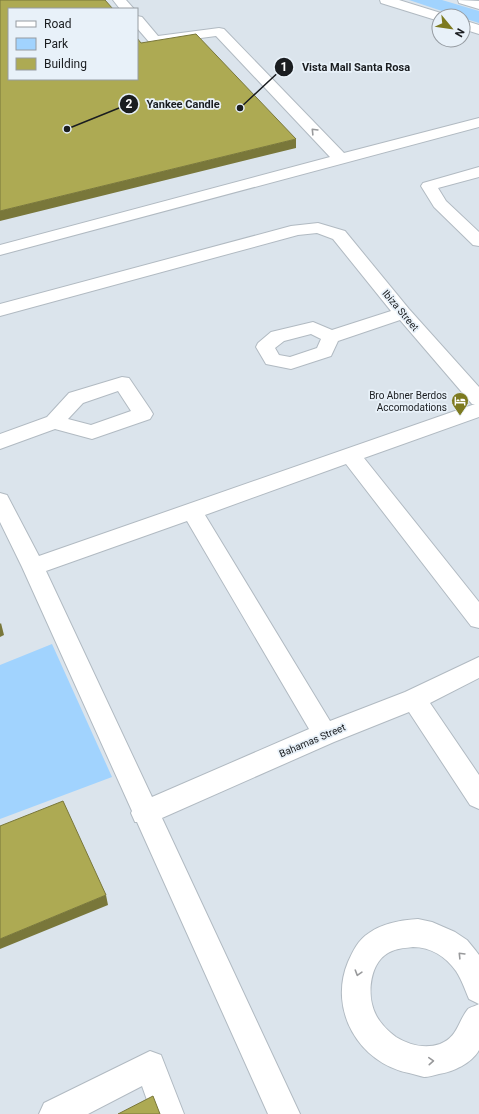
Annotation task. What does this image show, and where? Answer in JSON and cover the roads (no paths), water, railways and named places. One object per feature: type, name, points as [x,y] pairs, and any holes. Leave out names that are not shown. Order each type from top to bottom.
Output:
[{"type":"street","points":[[119,0],[126,8]]},
{"type":"street","points":[[386,0],[431,14]]},
{"type":"street","points":[[464,0],[479,5]]},
{"type":"street","points":[[138,21],[154,40],[219,32],[342,159]]},
{"type":"street","points":[[0,250],[479,122]]},
{"type":"street","points":[[479,172],[429,186],[440,204],[479,241]]},
{"type":"street","name":"Ibiza Street","points":[[0,310],[297,230],[318,228],[338,235],[403,313],[479,400]]},
{"type":"street","points":[[331,337],[403,313]]},
{"type":"street","points":[[33,567],[193,512],[479,410]]},
{"type":"street","points":[[0,442],[54,422]]},
{"type":"street","points":[[351,456],[479,619]]},
{"type":"street","points":[[0,501],[33,567],[144,813],[284,1114]]},
{"type":"street","points":[[193,512],[325,734]]},
{"type":"street","name":"Bahamas Street","points":[[144,813],[325,734],[414,699],[479,667]]},
{"type":"street","points":[[414,699],[479,798]]},
{"type":"street","points":[[478,981],[466,960],[453,946],[436,936],[419,932],[401,933],[385,939],[371,949],[361,964],[356,981],[356,1000],[362,1022],[375,1041],[393,1054],[414,1061],[436,1061],[455,1053],[470,1039],[479,1018]]},
{"type":"street","points":[[55,1114],[150,1066],[168,1114]]},
{"type":"place","name":"Vista Mall Santa Rosa","points":[[240,108]]},
{"type":"place","name":"Yankee Candle","points":[[67,129]]},
{"type":"place","name":"Bro Abner Berdos Accomodations","points":[[460,416]]}]
